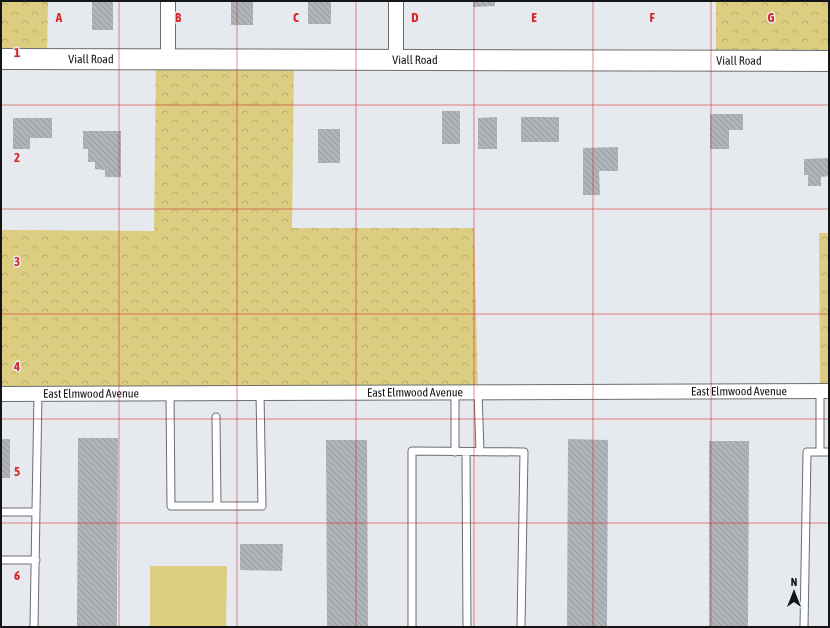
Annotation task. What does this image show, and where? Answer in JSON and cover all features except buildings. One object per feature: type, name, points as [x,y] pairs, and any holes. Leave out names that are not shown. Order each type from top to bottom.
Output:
[{"type":"street","points":[[168,1],[168,60]]},
{"type":"street","points":[[396,1],[396,60]]},
{"type":"street","name":"Viall Road","points":[[1,59],[829,61]]},
{"type":"street","name":"East Elmwood Avenue","points":[[1,394],[824,391]]},
{"type":"lane","points":[[820,452],[824,391]]},
{"type":"lane","points":[[455,392],[455,452]]},
{"type":"lane","points":[[478,392],[480,452]]},
{"type":"lane","points":[[170,393],[171,506],[262,506],[260,393]]},
{"type":"lane","points":[[34,627],[38,394]]},
{"type":"lane","points":[[216,417],[217,506]]},
{"type":"lane","points":[[412,627],[412,452],[524,452],[521,627]]},
{"type":"lane","points":[[466,452],[467,627]]},
{"type":"lane","points":[[804,627],[807,452],[829,452]]},
{"type":"lane","points":[[1,512],[36,512]]},
{"type":"lane","points":[[1,560],[36,560]]},
{"type":"green space","points":[[1,1],[48,1],[47,59],[1,59]]},
{"type":"green space","points":[[716,1],[829,1],[829,61],[716,61]]},
{"type":"green space","points":[[156,60],[294,60],[292,228],[474,228],[478,392],[1,394],[1,230],[154,231]]},
{"type":"green space","points":[[819,233],[829,233],[829,391],[820,391]]},
{"type":"green space","points":[[150,566],[227,566],[226,627],[150,627]]}]
